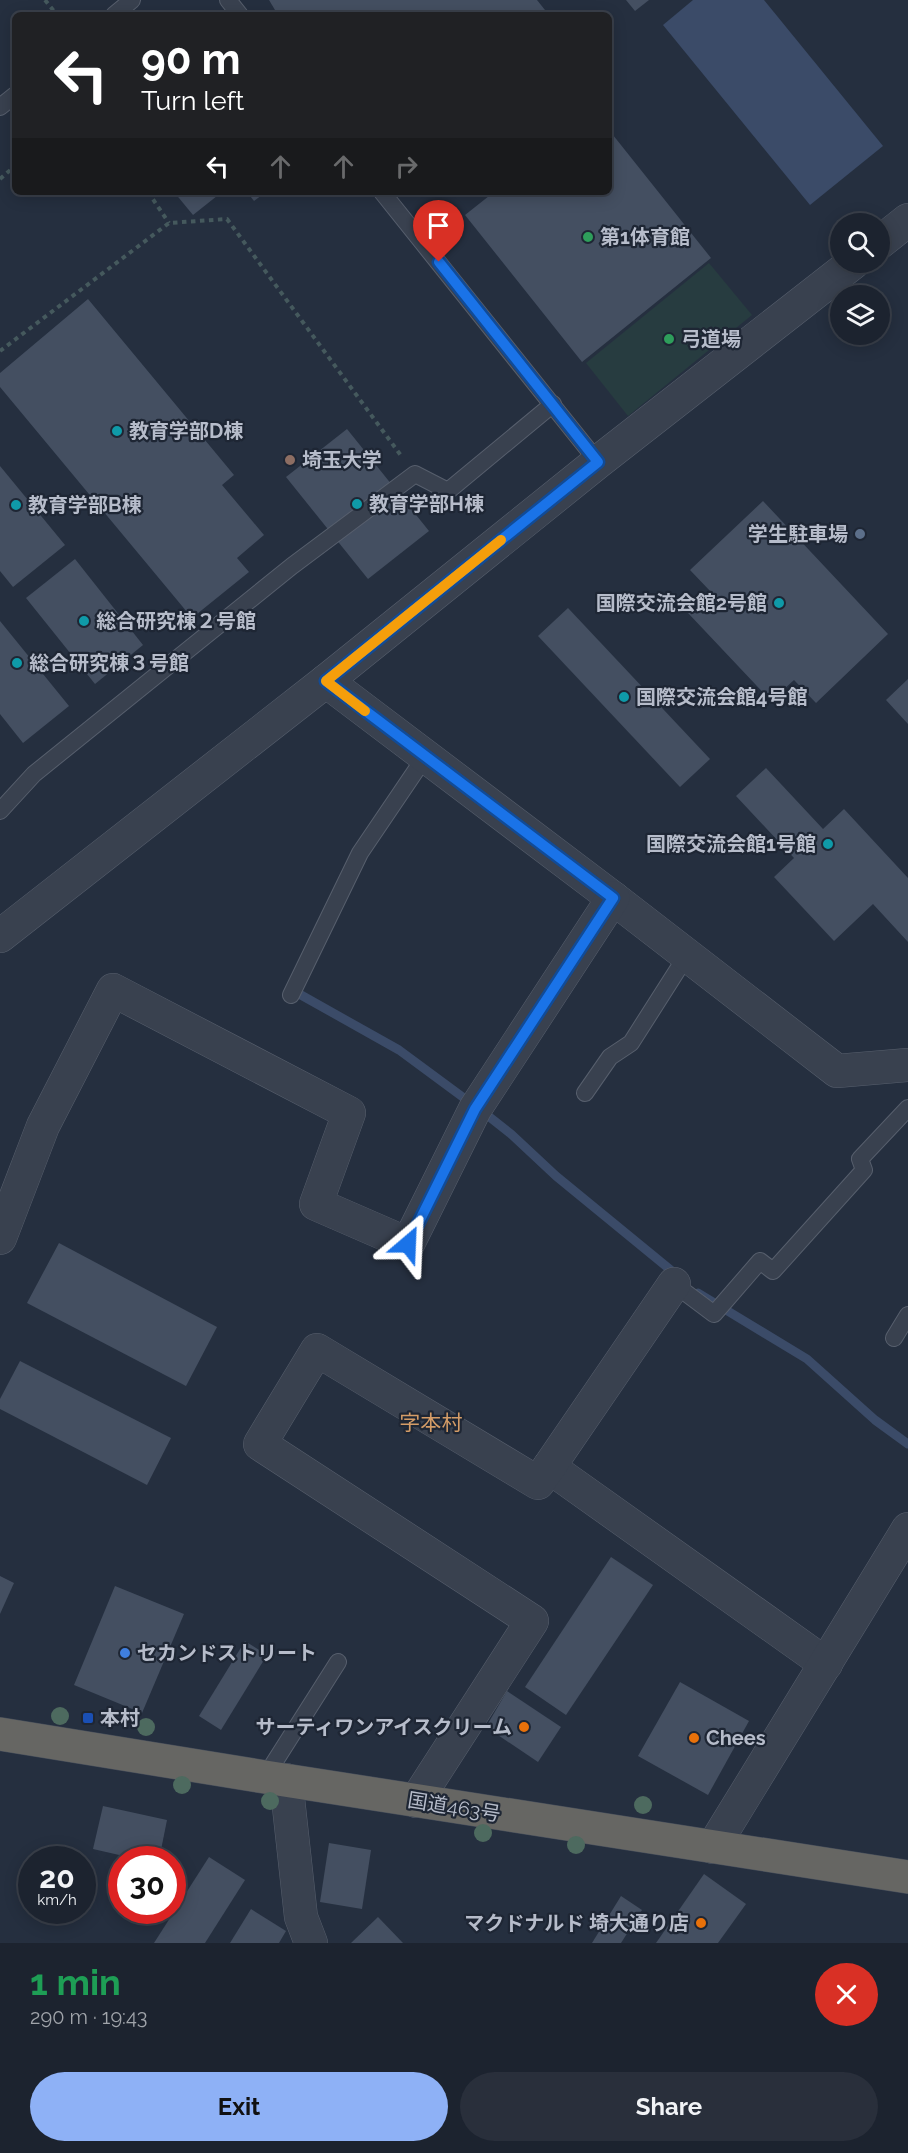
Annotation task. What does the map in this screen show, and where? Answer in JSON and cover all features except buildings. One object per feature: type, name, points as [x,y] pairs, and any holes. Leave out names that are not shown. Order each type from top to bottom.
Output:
[{"type":"highway","name":"国道463号","points":[[0,1734],[908,1877]]},
{"type":"street","points":[[890,234],[908,220]]},
{"type":"street","points":[[0,936],[326,681],[598,462],[840,273]]},
{"type":"street","points":[[326,681],[837,1071],[908,1065]]},
{"type":"street","points":[[0,1238],[43,1126],[113,990],[349,1113],[315,1204],[408,1244],[475,1109],[613,898]]},
{"type":"street","points":[[416,1801],[532,1621],[260,1444],[317,1350],[538,1483],[674,1284]]},
{"type":"street","points":[[549,1467],[826,1664]]},
{"type":"street","points":[[713,1847],[908,1529]]},
{"type":"street","points":[[275,1779],[302,1917],[311,1943]]},
{"type":"lane","points":[[118,12],[132,0]]},
{"type":"lane","points":[[228,0],[238,12]]},
{"type":"lane","points":[[0,107],[12,97]]},
{"type":"lane","points":[[384,195],[598,462]]},
{"type":"lane","points":[[0,811],[34,774],[292,566],[415,474],[448,491],[553,404]]},
{"type":"lane","points":[[291,995],[360,853],[426,757]]},
{"type":"lane","points":[[585,1093],[610,1057],[631,1043],[687,955]]},
{"type":"lane","points":[[674,1284],[714,1314],[760,1261],[773,1270],[864,1170],[860,1159],[908,1108]]},
{"type":"lane","points":[[894,1338],[908,1315]]},
{"type":"lane","points":[[275,1779],[338,1662]]},
{"type":"path","points":[[45,0],[55,12]]},
{"type":"path","points":[[0,179],[12,169]]},
{"type":"path","points":[[150,195],[169,223]]},
{"type":"path","points":[[0,351],[169,223],[227,219],[415,474]]},
{"type":"green space","name":"弓道場","points":[[709,263],[752,315],[628,416],[586,363]]},
{"type":"water","points":[[693,0],[764,0],[883,146],[810,205],[663,25]]},
{"type":"waterway","points":[[301,995],[399,1050],[487,1115],[556,1176],[678,1276]]},
{"type":"waterway","points":[[698,1293],[807,1359],[875,1420],[908,1444]]},
{"type":"slow traffic","points":[[365,711],[326,681],[501,540]]},
{"type":"place","name":"第1体育館","points":[[588,237]]},
{"type":"place","name":"弓道場","points":[[669,339]]},
{"type":"place","name":"教育学部D棟","points":[[117,431]]},
{"type":"place","name":"埼玉大学","points":[[290,460]]},
{"type":"place","name":"教育学部H棟","points":[[357,504]]},
{"type":"place","name":"教育学部B棟","points":[[16,505]]},
{"type":"place","name":"学生駐車場","points":[[860,534]]},
{"type":"place","name":"国際交流会館2号館","points":[[779,603]]},
{"type":"place","name":"総合研究棟２号館","points":[[84,621]]},
{"type":"place","name":"総合研究棟３号館","points":[[17,663]]},
{"type":"place","name":"国際交流会館4号館","points":[[624,697]]},
{"type":"place","name":"国際交流会館1号館","points":[[828,844]]},
{"type":"place","name":"セカンドストリート","points":[[125,1653]]},
{"type":"place","name":"本村","points":[[88,1718]]},
{"type":"place","name":"サーティワンアイスクリーム","points":[[524,1727]]},
{"type":"place","name":"Chees","points":[[694,1738]]},
{"type":"place","name":"マクドナルド 埼大通り店","points":[[701,1923]]},
{"type":"district","name":"字本村","points":[[431,1423]]},
{"type":"route","points":[[408,1244],[475,1109],[613,898],[326,681],[598,462],[439,262]]}]
